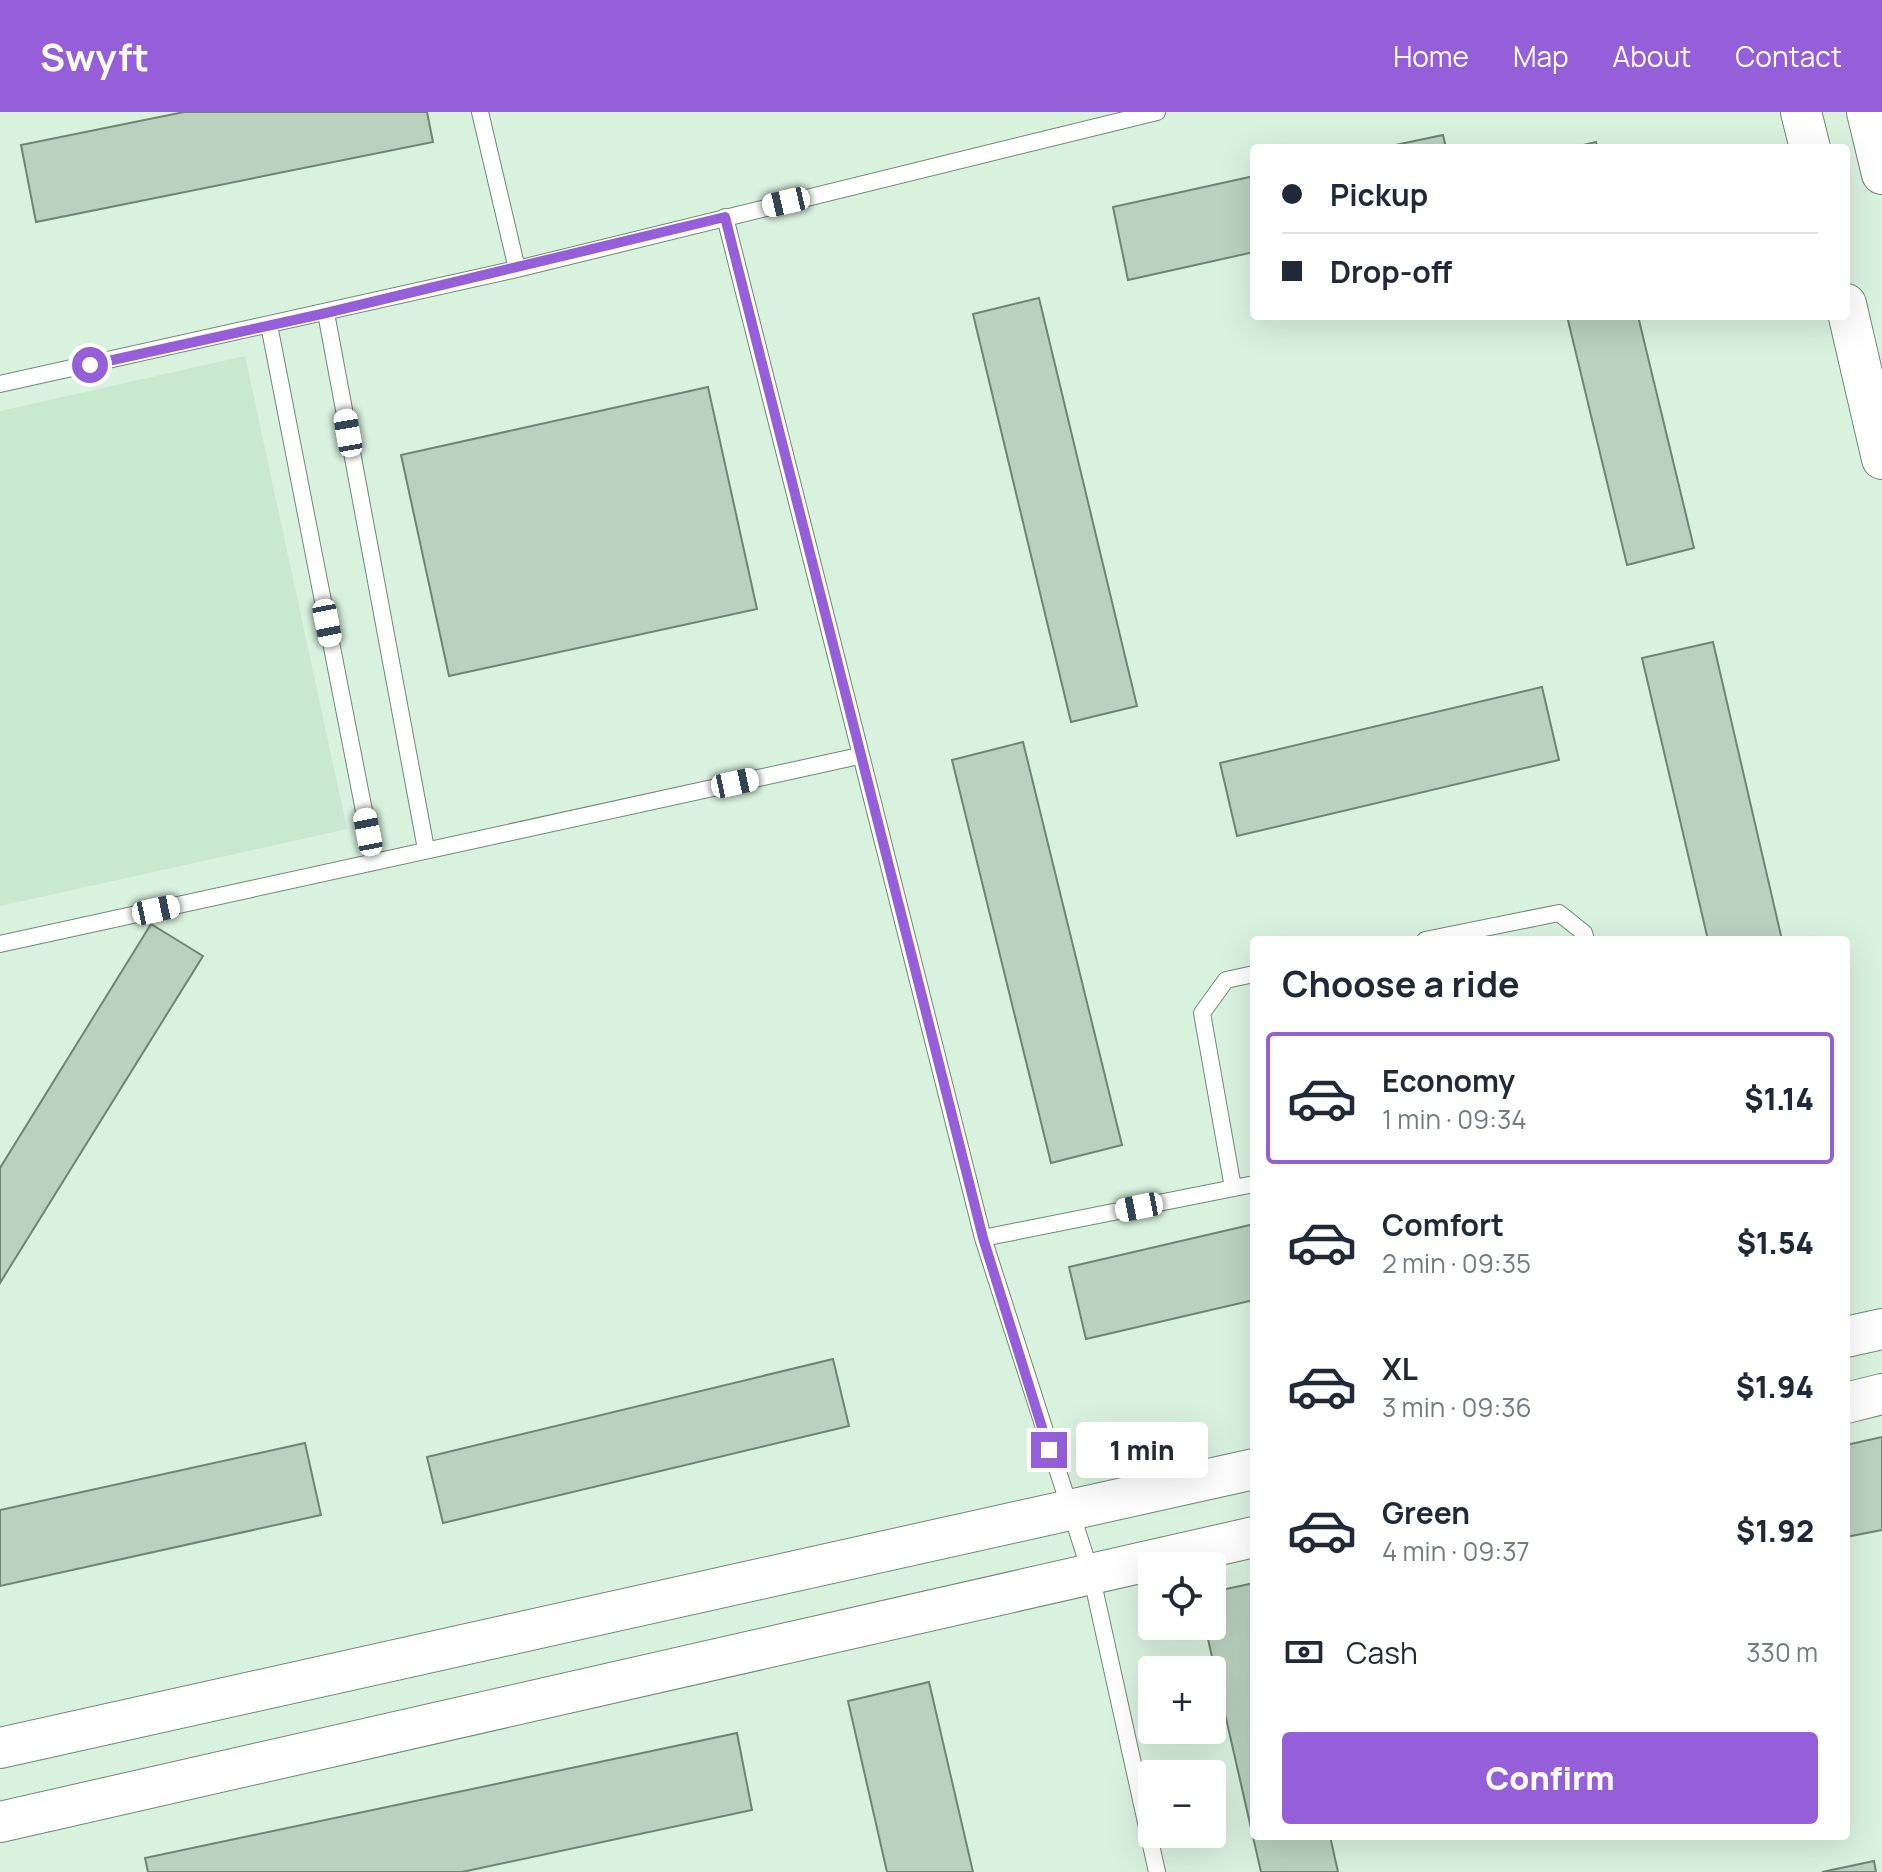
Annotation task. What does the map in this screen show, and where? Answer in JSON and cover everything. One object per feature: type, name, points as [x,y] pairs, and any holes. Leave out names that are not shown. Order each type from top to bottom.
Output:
[{"type":"street","points":[[1801,112],[1809,144]]},
{"type":"street","points":[[1867,112],[1882,174]]},
{"type":"street","points":[[1850,320],[1882,459]]},
{"type":"street","points":[[1850,1336],[1882,1329]]},
{"type":"street","points":[[1850,1402],[1882,1394]]},
{"type":"street","points":[[0,1748],[1250,1470]]},
{"type":"street","points":[[0,1822],[1250,1538]]},
{"type":"lane","points":[[480,112],[517,269]]},
{"type":"lane","points":[[0,384],[517,269],[1157,112]]},
{"type":"lane","points":[[725,217],[983,1238],[1068,1511],[1091,1574],[1157,1872]]},
{"type":"lane","points":[[326,313],[426,849]]},
{"type":"lane","points":[[269,325],[374,862]]},
{"type":"lane","points":[[0,944],[859,756]]},
{"type":"lane","points":[[1445,936],[1559,913],[1585,936]]},
{"type":"lane","points":[[1233,1188],[1202,1013],[1226,980],[1250,975]]},
{"type":"lane","points":[[983,1238],[1250,1185]]},
{"type":"shaded area","points":[[245,356],[347,829],[0,906],[0,411]]},
{"type":"building","points":[[184,112],[427,112],[433,142],[36,222],[21,145]]},
{"type":"building","points":[[1443,135],[1445,144],[1400,144]]},
{"type":"building","points":[[1250,177],[1250,253],[1128,280],[1113,207]]},
{"type":"building","points":[[1039,298],[1137,706],[1071,722],[973,314]]},
{"type":"building","points":[[1568,320],[1639,320],[1694,548],[1627,565]]},
{"type":"building","points":[[708,387],[757,609],[449,676],[401,455]]},
{"type":"building","points":[[1713,642],[1781,936],[1707,936],[1642,658]]},
{"type":"building","points":[[1542,687],[1559,760],[1237,836],[1220,763]]},
{"type":"building","points":[[1023,742],[1122,1145],[1051,1163],[952,760]]},
{"type":"building","points":[[151,924],[203,956],[0,1283],[0,1168]]},
{"type":"building","points":[[1250,1225],[1250,1301],[1086,1339],[1069,1267]]},
{"type":"building","points":[[833,1359],[849,1426],[443,1523],[427,1457]]},
{"type":"building","points":[[1882,1437],[1882,1530],[1850,1536],[1850,1444]]},
{"type":"building","points":[[305,1443],[321,1515],[0,1586],[0,1510]]},
{"type":"building","points":[[1250,1584],[1250,1824],[1226,1718],[1226,1656],[1212,1656],[1208,1640],[1226,1640],[1226,1589]]},
{"type":"building","points":[[929,1682],[973,1872],[887,1872],[848,1701]]},
{"type":"building","points":[[737,1733],[752,1810],[462,1872],[148,1872],[145,1858]]},
{"type":"building","points":[[1254,1840],[1331,1840],[1338,1872],[1261,1872]]},
{"type":"building","points":[[1874,1861],[1876,1872],[1822,1872]]},
{"type":"route","points":[[90,365],[517,269],[725,217],[983,1238],[1049,1450]]}]
